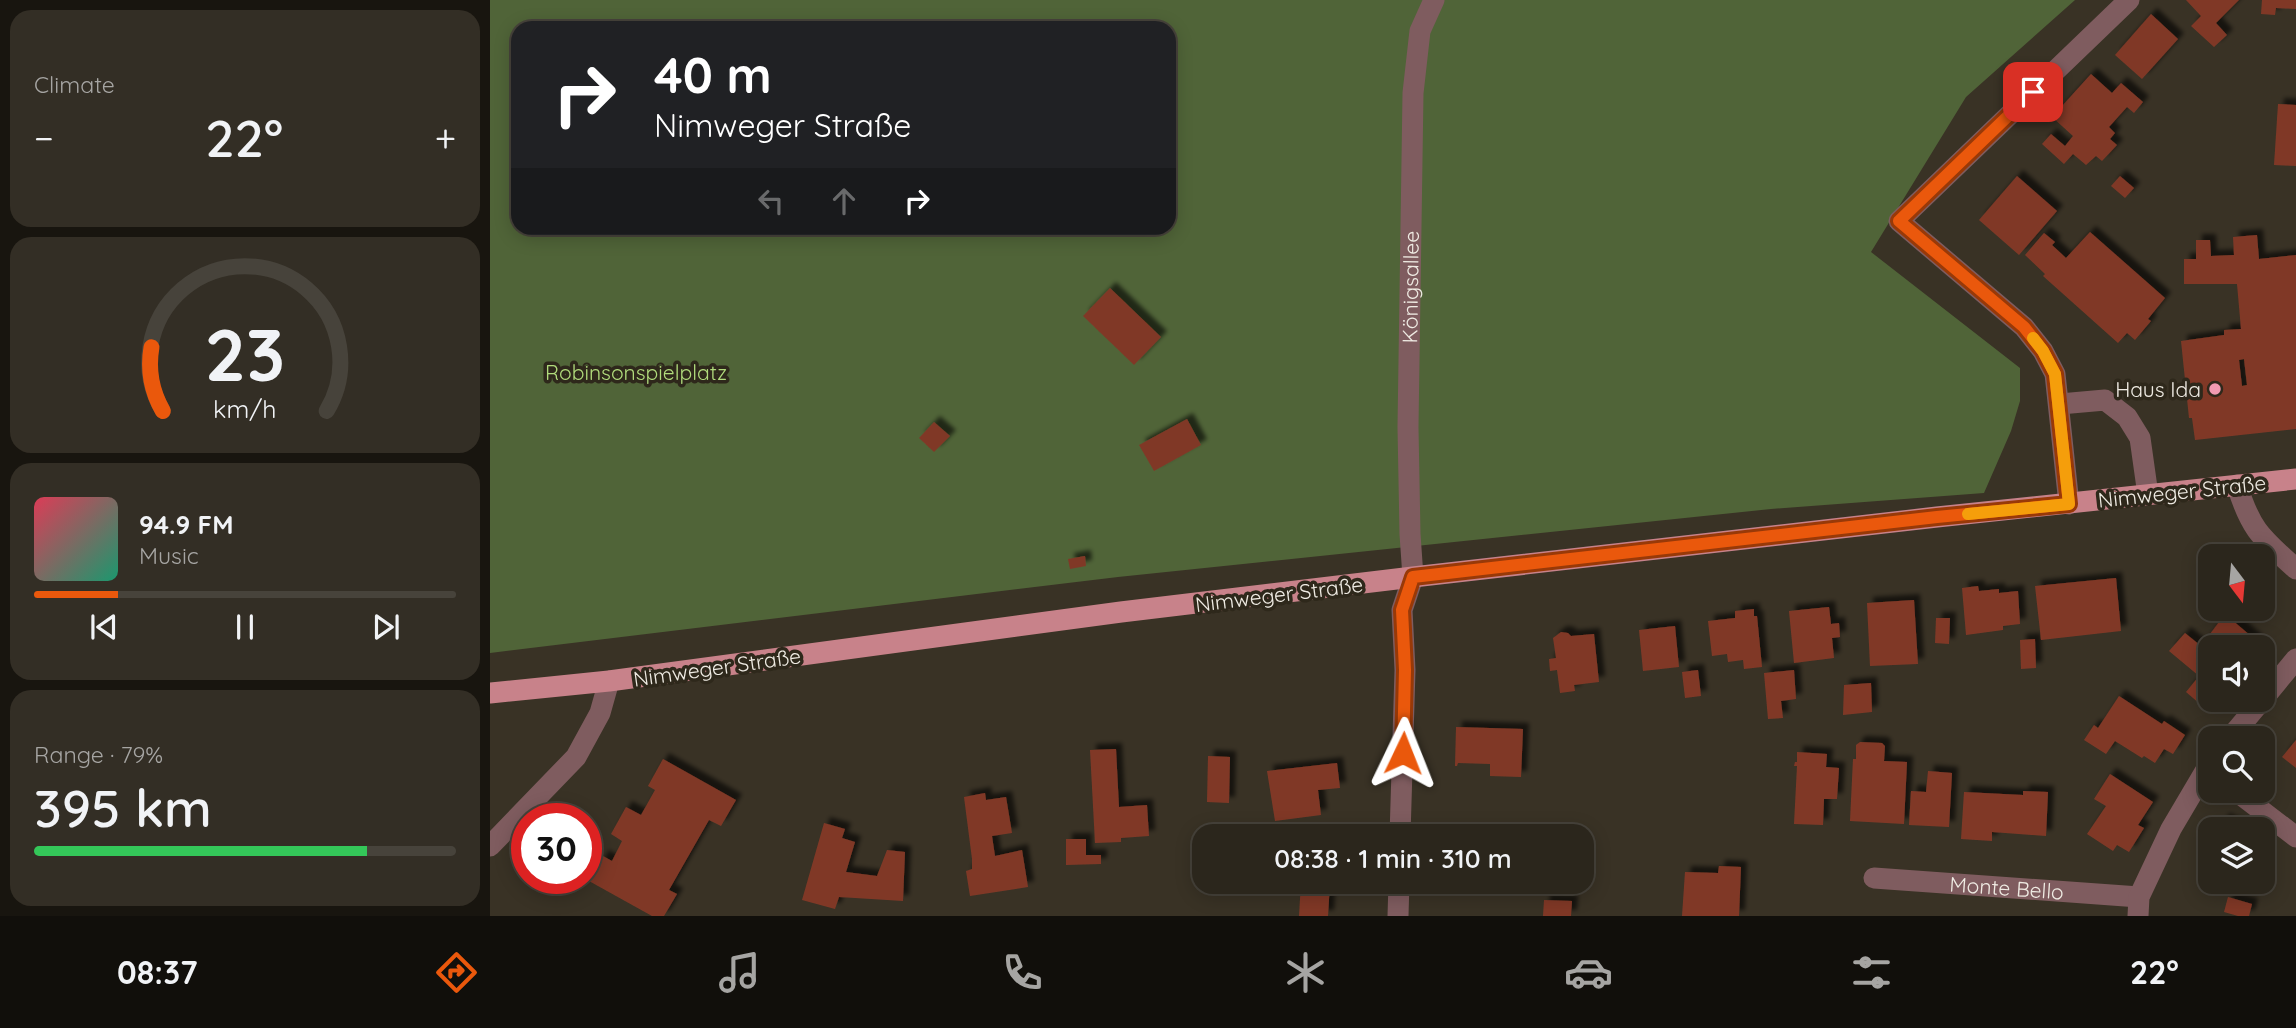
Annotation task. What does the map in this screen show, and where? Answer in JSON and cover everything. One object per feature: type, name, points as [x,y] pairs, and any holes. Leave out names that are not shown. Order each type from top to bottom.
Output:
[{"type":"main road","name":"Nimweger Straße","points":[[490,693],[609,681],[1121,612],[1413,577],[2296,479]]},
{"type":"street","name":"Königsallee","points":[[1413,577],[1408,427],[1413,93],[1420,31],[1434,0]]},
{"type":"street","name":"Nimweger Straße","points":[[2069,504],[2055,374],[2043,351],[2024,327],[1899,221],[2129,0]]},
{"type":"street","points":[[2060,404],[2105,400],[2127,417],[2140,438],[2148,495]]},
{"type":"street","points":[[2237,485],[2245,513],[2257,534],[2296,569]]},
{"type":"street","points":[[1401,824],[1405,670],[1402,610],[1413,577]]},
{"type":"street","points":[[2275,684],[2296,659]]},
{"type":"street","points":[[490,846],[576,757],[600,713],[609,681]]},
{"type":"street","points":[[2240,726],[2252,712]]},
{"type":"street","name":"Monte Bello","points":[[1874,878],[2139,906],[2171,829],[2198,786]]},
{"type":"street","points":[[2251,803],[2296,837]]},
{"type":"street","points":[[1398,916],[1399,894]]},
{"type":"green space","name":"Robinsonspielplatz","points":[[490,0],[2075,0],[1966,97],[1871,252],[2020,368],[2020,401],[2011,431],[1984,493],[1771,509],[1118,577],[490,653]]},
{"type":"building","points":[[2186,0],[2239,0],[2216,23],[2227,35],[2214,47],[2191,26],[2201,16]]},
{"type":"building","points":[[2262,0],[2296,0],[2296,9],[2276,8],[2275,15],[2261,14]]},
{"type":"building","points":[[2151,14],[2178,39],[2142,79],[2115,55]]},
{"type":"building","points":[[2091,74],[2112,93],[2121,83],[2143,102],[2134,113],[2127,107],[2109,127],[2115,133],[2110,139],[2117,145],[2102,161],[2096,156],[2086,165],[2073,154],[2064,164],[2042,144],[2051,134],[2065,146],[2073,136],[2052,117]]},
{"type":"building","points":[[2278,104],[2296,105],[2296,166],[2274,165]]},
{"type":"building","points":[[2017,176],[2057,211],[2019,255],[1979,220]]},
{"type":"building","points":[[2120,176],[2134,188],[2125,198],[2111,186]]},
{"type":"building","points":[[2090,232],[2165,298],[2135,340],[2127,333],[2118,343],[2043,276],[2045,274],[2025,255],[2044,233],[2055,242],[2052,245],[2066,258]]},
{"type":"building","points":[[2257,235],[2259,259],[2296,255],[2296,429],[2195,440],[2192,418],[2189,418],[2181,341],[2224,335],[2224,330],[2241,329],[2237,284],[2184,284],[2184,259],[2196,259],[2196,240],[2210,240],[2211,256],[2234,255],[2233,237]],"holes":[[[2244,359],[2247,385],[2242,386],[2239,360]]]},
{"type":"building","points":[[1110,288],[1161,337],[1134,365],[1083,316]]},
{"type":"building","points":[[1187,419],[1201,445],[1154,471],[1139,445]]},
{"type":"building","points":[[934,422],[950,436],[934,452],[919,438]]},
{"type":"building","points":[[1085,556],[1086,566],[1070,569],[1068,559]]},
{"type":"building","points":[[2116,578],[2121,631],[2041,640],[2035,586]]},
{"type":"building","points":[[1978,586],[1979,591],[2018,591],[2020,624],[2003,626],[2003,630],[1966,635],[1962,588]]},
{"type":"building","points":[[1914,600],[1918,664],[1870,666],[1867,603]]},
{"type":"building","points":[[1829,607],[1831,624],[1839,623],[1840,637],[1832,638],[1834,658],[1794,663],[1789,611]]},
{"type":"building","points":[[1754,609],[1762,667],[1744,669],[1743,660],[1728,662],[1727,654],[1712,656],[1708,621],[1735,618],[1735,611]]},
{"type":"building","points":[[1936,618],[1950,618],[1949,644],[1935,643]]},
{"type":"building","points":[[2220,621],[2233,621],[2250,635],[2209,635]]},
{"type":"building","points":[[1675,626],[1679,667],[1643,671],[1639,630]]},
{"type":"building","points":[[1561,632],[1571,636],[1594,634],[1599,682],[1574,685],[1575,691],[1560,693],[1557,670],[1550,671],[1549,659],[1556,658],[1553,638]]},
{"type":"building","points":[[2185,633],[2198,644],[2198,675],[2169,651]]},
{"type":"building","points":[[2035,639],[2036,668],[2021,669],[2020,640]]},
{"type":"building","points":[[1698,670],[1701,696],[1685,698],[1682,672]]},
{"type":"building","points":[[1794,670],[1796,699],[1781,701],[1783,718],[1768,719],[1764,673]]},
{"type":"building","points":[[2198,677],[2198,702],[2186,692]]},
{"type":"building","points":[[1871,683],[1872,712],[1843,715],[1844,685]]},
{"type":"building","points":[[2119,696],[2162,724],[2164,721],[2185,735],[2173,754],[2164,749],[2155,763],[2115,741],[2106,754],[2084,740],[2094,725],[2098,728]]},
{"type":"building","points":[[1456,727],[1523,729],[1521,777],[1490,776],[1490,764],[1458,763],[1455,766]]},
{"type":"building","points":[[2296,740],[2296,768],[2282,757]]},
{"type":"building","points":[[1860,742],[1882,743],[1885,746],[1884,761],[1907,762],[1904,824],[1850,821],[1853,759],[1856,759],[1856,745]]},
{"type":"building","points":[[1116,749],[1119,807],[1147,805],[1149,836],[1121,838],[1121,842],[1095,843],[1090,750]]},
{"type":"building","points":[[1797,752],[1827,754],[1826,767],[1839,768],[1837,799],[1824,799],[1823,825],[1794,824],[1797,766],[1794,766]]},
{"type":"building","points":[[1208,756],[1230,757],[1229,803],[1207,802]]},
{"type":"building","points":[[663,759],[736,800],[721,826],[709,820],[669,890],[677,894],[664,916],[652,916],[602,888],[602,858],[612,861],[622,841],[611,834],[626,807],[641,815],[655,790],[648,786]]},
{"type":"building","points":[[1337,763],[1340,788],[1318,790],[1321,815],[1275,821],[1267,771]]},
{"type":"building","points":[[1928,771],[1952,773],[1949,827],[1909,825],[1911,791],[1926,792]]},
{"type":"building","points":[[2110,774],[2153,802],[2138,825],[2144,828],[2129,852],[2117,845],[2113,851],[2087,834],[2106,806],[2094,799]]},
{"type":"building","points":[[2023,791],[2048,792],[2046,836],[1992,832],[1992,841],[1961,839],[1964,792],[2023,795]]},
{"type":"building","points":[[985,793],[986,800],[1006,797],[1012,833],[992,836],[995,856],[1022,850],[1028,887],[970,896],[966,871],[972,869],[972,859],[964,797]]},
{"type":"building","points":[[824,823],[845,829],[842,838],[855,842],[846,872],[877,876],[887,850],[905,852],[903,901],[839,897],[835,909],[802,900]]},
{"type":"building","points":[[1066,839],[1086,839],[1086,855],[1101,855],[1101,864],[1066,865]]},
{"type":"building","points":[[1719,866],[1741,867],[1739,916],[1682,916],[1685,872],[1718,873]]},
{"type":"building","points":[[1300,894],[1329,894],[1328,916],[1299,916]]},
{"type":"building","points":[[2228,897],[2252,904],[2249,916],[2224,912]]},
{"type":"building","points":[[1544,900],[1572,901],[1571,916],[1543,916]]},
{"type":"slow traffic","points":[[1968,514],[2069,504],[2055,374],[2033,338]]},
{"type":"place","name":"Haus Ida","points":[[2215,389]]},
{"type":"route","points":[[1403,753],[1405,670],[1402,610],[1413,577],[2069,504],[2055,374],[2043,351],[2024,327],[1899,221],[2033,92]]}]
